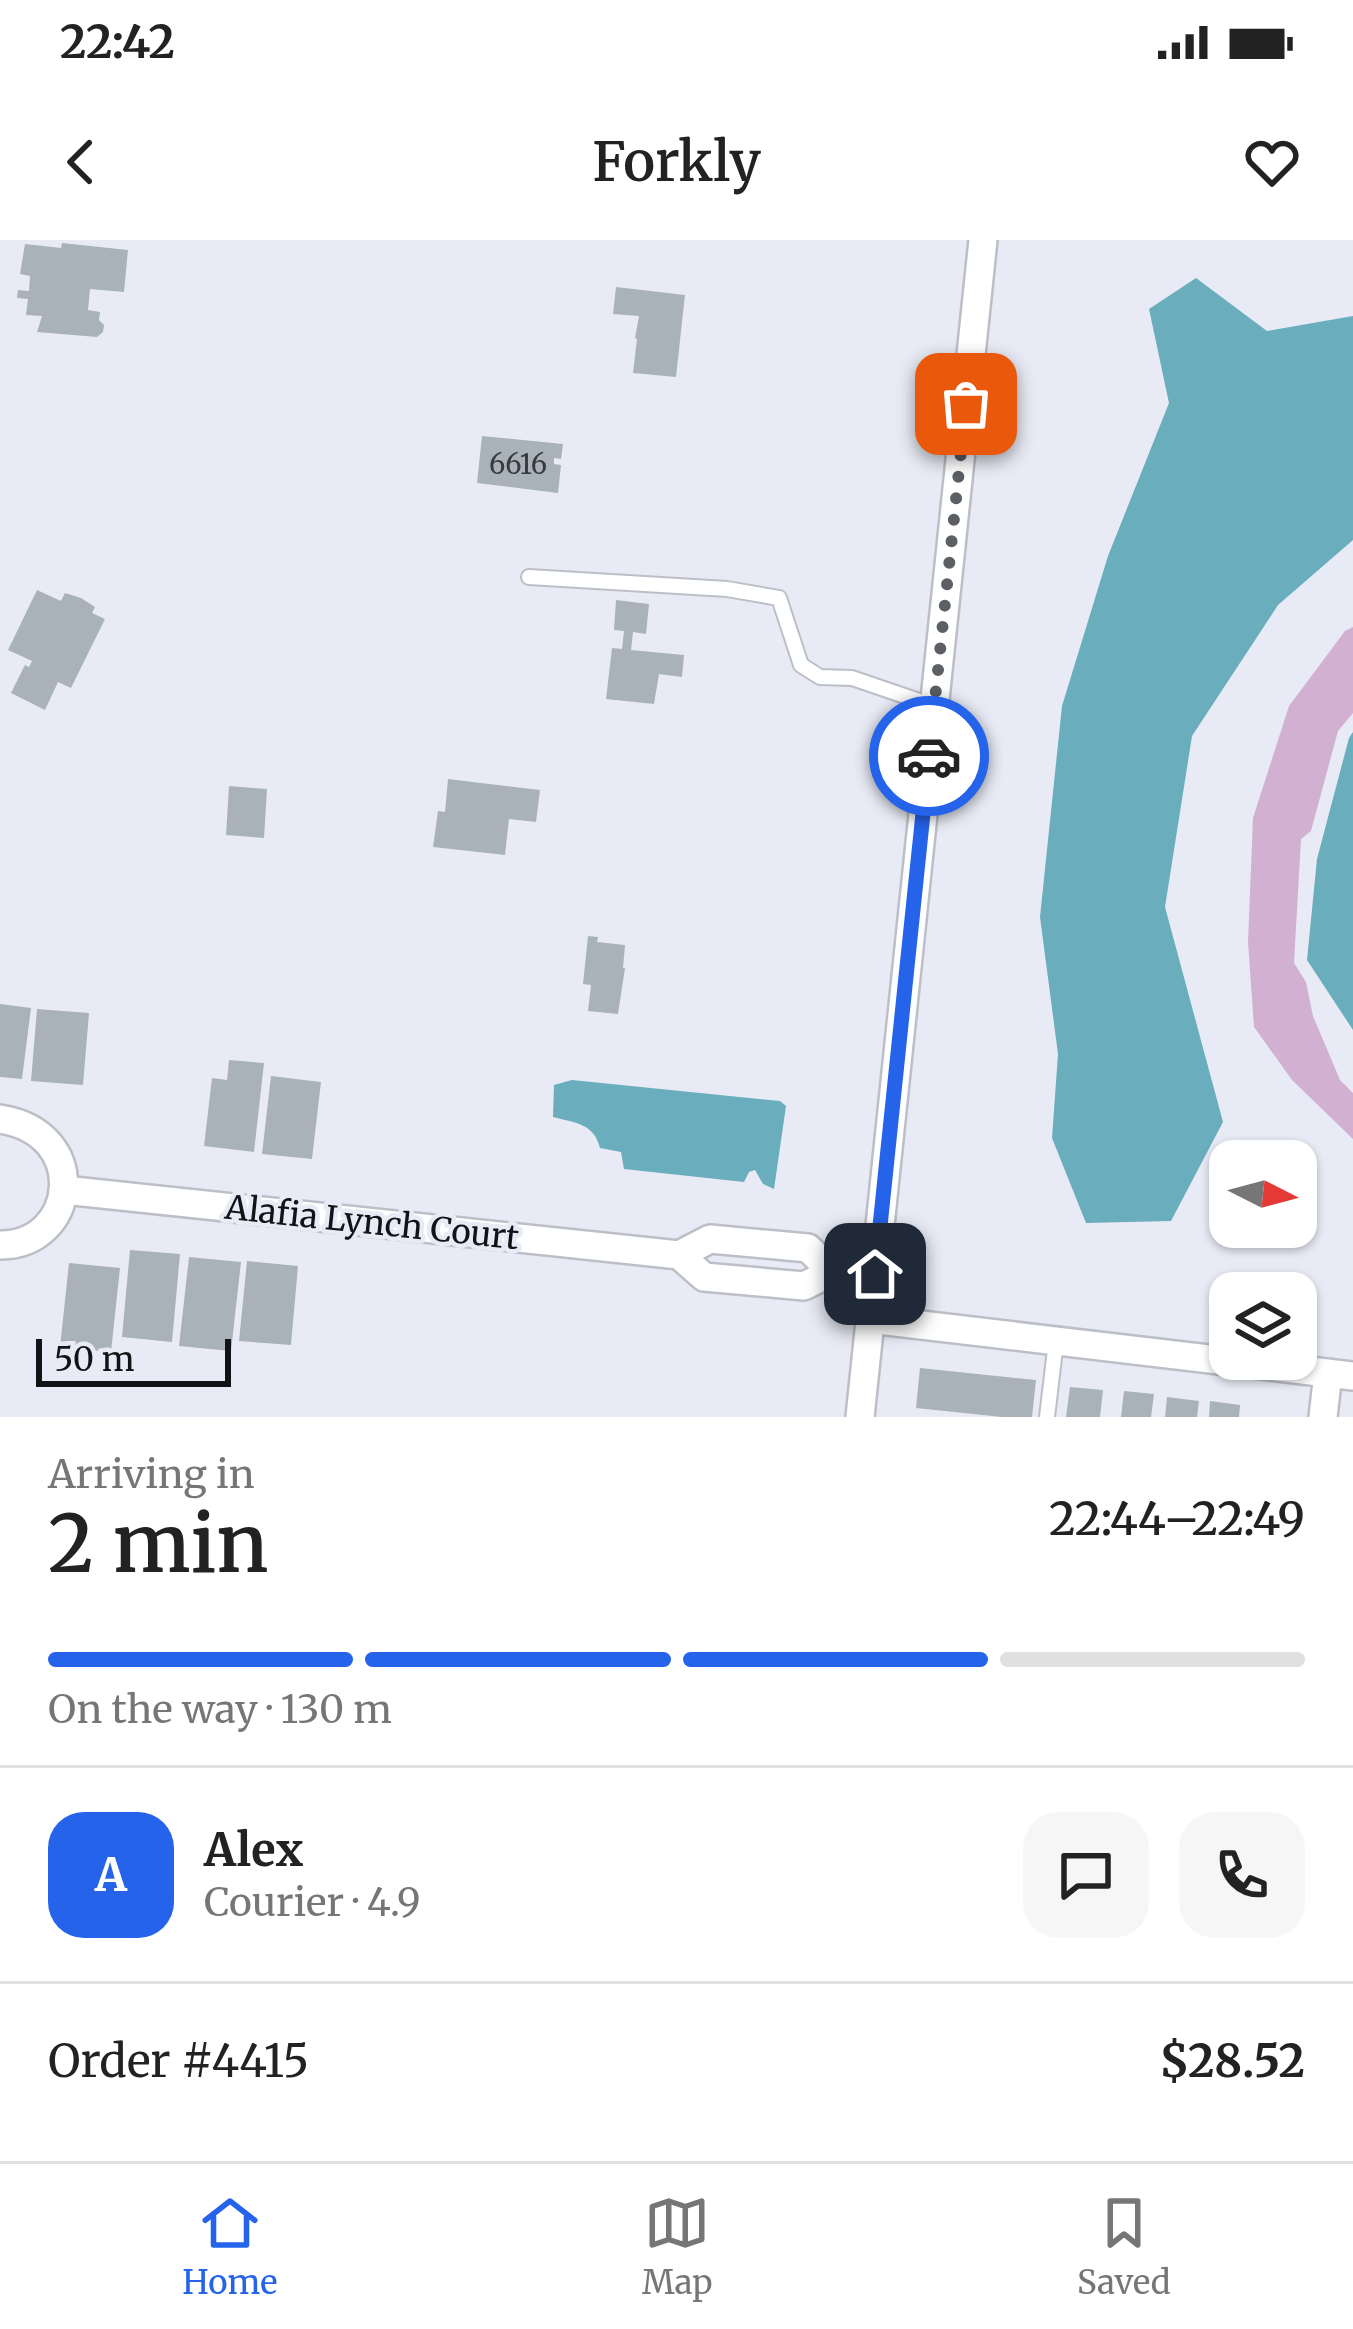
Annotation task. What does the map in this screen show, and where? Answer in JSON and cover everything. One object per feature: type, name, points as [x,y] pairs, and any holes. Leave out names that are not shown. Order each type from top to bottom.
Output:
[{"type":"street","points":[[860,1417],[983,240]]},
{"type":"street","points":[[0,1119],[22,1123],[55,1149],[64,1190],[47,1226],[30,1239],[0,1246]]},
{"type":"street","name":"Alafia Lynch Court","points":[[64,1190],[680,1255],[710,1239],[808,1248],[832,1272]]},
{"type":"street","name":"Alafia Lynch Court","points":[[680,1255],[704,1277],[804,1286],[832,1272],[872,1273]]},
{"type":"street","points":[[870,1319],[1340,1374],[1323,1417]]},
{"type":"lane","points":[[529,577],[727,589],[779,598],[801,665],[820,677],[852,678],[934,706]]},
{"type":"lane","points":[[1047,1417],[1056,1342]]},
{"type":"shaded area","points":[[1353,627],[1353,713],[1338,731],[1311,831],[1301,839],[1294,963],[1306,982],[1313,1016],[1340,1080],[1353,1093],[1353,1139],[1292,1080],[1254,1027],[1248,942],[1253,818],[1289,706],[1345,631]]},
{"type":"water","points":[[1196,278],[1267,331],[1353,316],[1353,540],[1278,605],[1192,736],[1165,907],[1223,1122],[1209,1140],[1209,1149],[1171,1221],[1086,1223],[1052,1138],[1058,1054],[1040,917],[1062,706],[1108,556],[1169,403],[1149,309]]},
{"type":"water","points":[[1353,732],[1353,1030],[1307,960],[1317,859]]},
{"type":"water","points":[[572,1080],[780,1101],[786,1106],[774,1189],[763,1184],[755,1170],[744,1182],[624,1169],[621,1152],[600,1148],[588,1129],[553,1117],[554,1085]]},
{"type":"building","points":[[62,243],[128,250],[124,292],[90,289],[88,310],[100,312],[104,325],[97,337],[37,332],[42,316],[26,315],[28,299],[17,298],[18,290],[29,291],[30,276],[20,274],[25,244],[61,248]]},
{"type":"building","points":[[616,287],[685,295],[676,377],[633,373],[639,316],[613,314]]},
{"type":"building","points":[[482,436],[563,444],[561,459],[554,458],[554,464],[561,465],[558,493],[477,483]]},
{"type":"building","points":[[37,590],[61,601],[65,593],[81,598],[95,607],[92,613],[105,619],[71,688],[58,682],[45,710],[11,693],[25,665],[29,667],[32,661],[8,650]]},
{"type":"building","points":[[616,600],[649,604],[646,634],[633,632],[631,650],[684,655],[682,677],[659,674],[654,704],[606,699],[612,648],[622,649],[624,631],[614,630]]},
{"type":"building","points":[[448,779],[540,790],[536,822],[509,819],[505,855],[433,847],[438,811],[445,812]]},
{"type":"building","points":[[229,786],[267,789],[264,838],[226,835]]},
{"type":"building","points":[[588,936],[598,937],[597,942],[625,945],[618,1014],[588,1011],[591,985],[583,984]]},
{"type":"building","points":[[0,1004],[31,1008],[22,1079],[0,1077]]},
{"type":"building","points":[[37,1009],[89,1013],[83,1085],[31,1081]]},
{"type":"building","points":[[229,1060],[264,1063],[254,1152],[204,1146],[212,1078],[227,1080]]},
{"type":"building","points":[[271,1076],[321,1082],[312,1159],[262,1154]]},
{"type":"building","points":[[130,1250],[180,1254],[172,1342],[122,1337]]},
{"type":"building","points":[[189,1257],[241,1262],[231,1351],[179,1346]]},
{"type":"building","points":[[247,1261],[298,1266],[291,1345],[239,1341]]},
{"type":"building","points":[[69,1263],[120,1268],[111,1352],[60,1347]]},
{"type":"building","points":[[920,1368],[1036,1380],[1032,1417],[916,1408]]},
{"type":"building","points":[[1070,1387],[1103,1390],[1100,1417],[1066,1417]]},
{"type":"building","points":[[1124,1391],[1154,1394],[1151,1417],[1121,1417]]},
{"type":"building","points":[[1167,1397],[1199,1401],[1197,1417],[1165,1417]]},
{"type":"building","points":[[1210,1401],[1240,1405],[1239,1417],[1209,1417]]},
{"type":"way so far","points":[[929,756],[966,404]]},
{"type":"route","points":[[875,1274],[929,756]]}]
